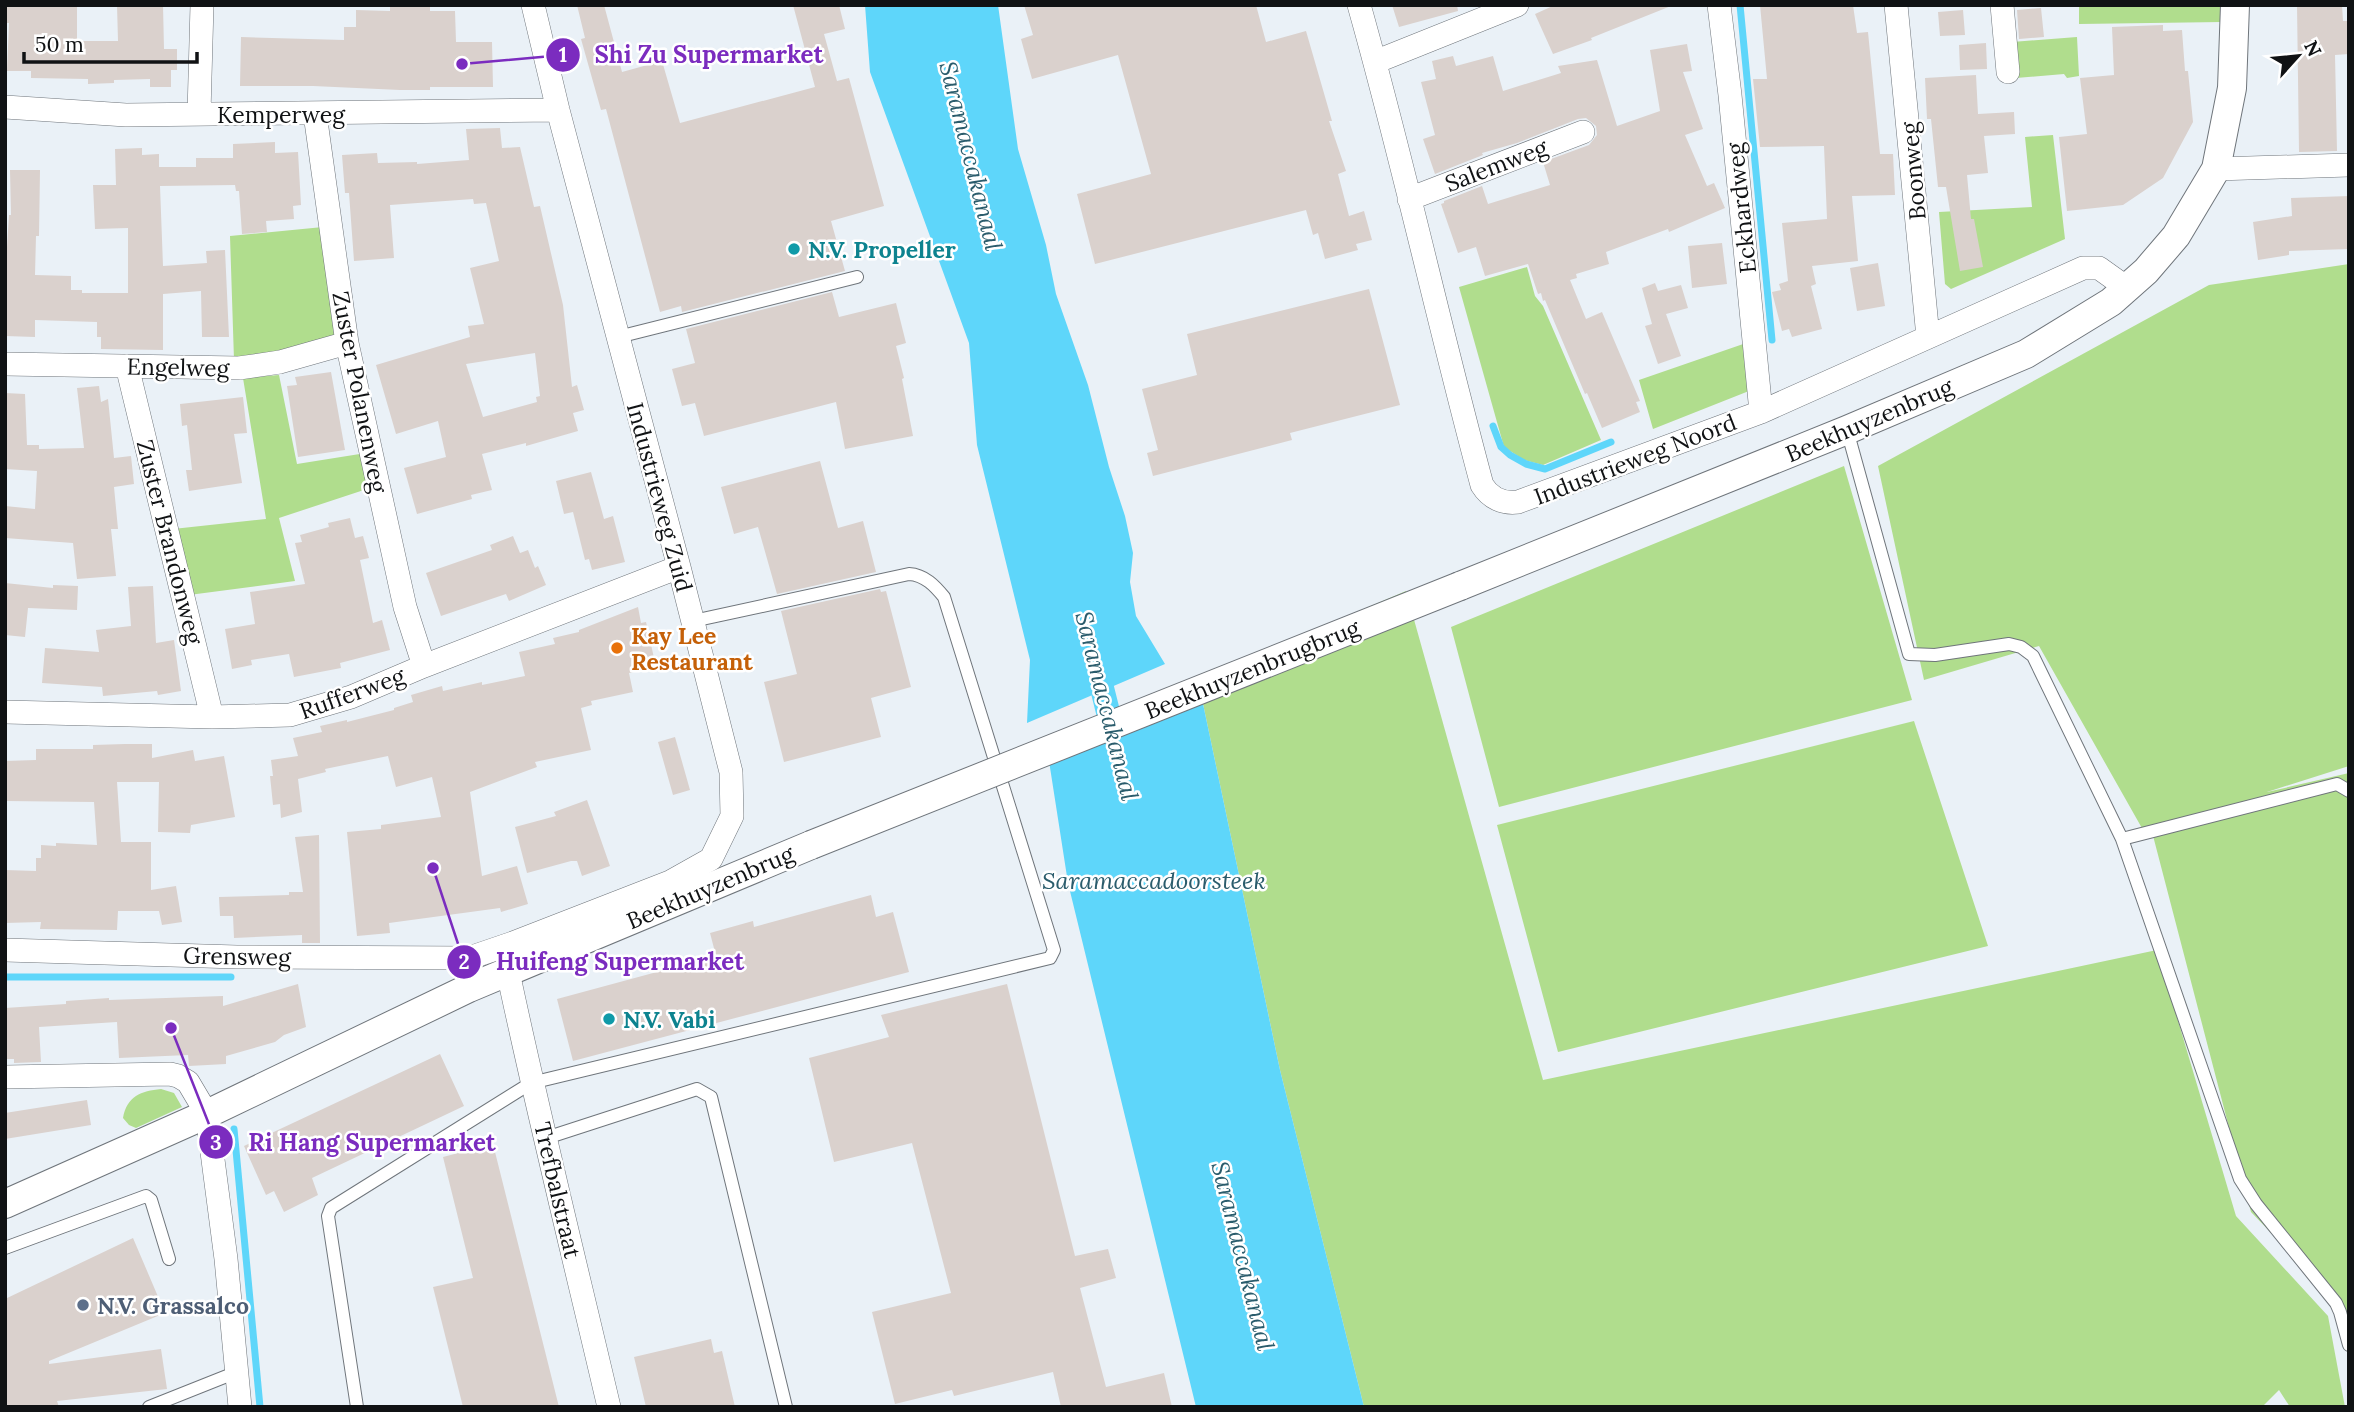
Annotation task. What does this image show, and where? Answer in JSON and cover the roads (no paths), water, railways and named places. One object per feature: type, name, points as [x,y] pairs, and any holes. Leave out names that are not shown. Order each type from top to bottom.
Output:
[{"type":"street","points":[[199,113],[202,5]]},
{"type":"street","name":"Industrieweg Zuid","points":[[518,959],[711,859],[732,816],[731,772],[533,5]]},
{"type":"street","name":"Industrieweg Noord","points":[[1359,5],[1482,485],[1494,498],[1518,502],[1761,412],[2083,268],[2099,268],[2127,288]]},
{"type":"street","points":[[1375,62],[1517,5]]},
{"type":"street","name":"Eckhardweg","points":[[1719,5],[1761,412]]},
{"type":"street","name":"Boonweg","points":[[1896,5],[1928,337]]},
{"type":"street","points":[[2002,5],[2008,72]]},
{"type":"street","name":"Beekhuyzenbrug","points":[[1460,586],[1847,430],[2026,354],[2111,302],[2146,271],[2176,236],[2216,169],[2232,88],[2235,5]]},
{"type":"street","name":"Kemperweg","points":[[5,107],[126,115],[558,110]]},
{"type":"street","name":"Zuster Polanenweg","points":[[315,114],[347,343],[405,607],[424,666]]},
{"type":"street","name":"Salemweg","points":[[1409,199],[1583,132]]},
{"type":"street","points":[[2216,169],[2349,164]]},
{"type":"street","name":"Engelweg","points":[[5,364],[239,368],[280,362],[347,343]]},
{"type":"street","name":"Zuster Brandonweg","points":[[128,366],[212,718]]},
{"type":"street","name":"Rufferweg","points":[[5,712],[212,718],[290,715],[351,697],[679,567]]},
{"type":"street","name":"Beekhuyzenbrugbrug","points":[[811,845],[1460,586]]},
{"type":"street","name":"Beekhuyzenbrug","points":[[5,1204],[206,1114],[469,988],[518,959],[811,845]]},
{"type":"street","name":"Grensweg","points":[[5,950],[237,957],[518,959]]},
{"type":"street","points":[[469,958],[469,988]]},
{"type":"street","name":"Trefbalstraat","points":[[518,959],[531,1083],[609,1407]]},
{"type":"street","points":[[5,1077],[178,1076],[188,1082],[206,1114],[226,1259],[240,1407]]},
{"type":"lane","points":[[618,337],[858,276]]},
{"type":"lane","points":[[1847,430],[1909,654],[1935,655],[2015,644],[2032,656],[2122,839],[2240,1179],[2256,1204],[2336,1303],[2349,1345]]},
{"type":"lane","points":[[357,1407],[329,1211],[531,1083],[1050,958],[1053,955],[1054,950],[944,597],[936,587],[923,577],[909,574],[693,621]]},
{"type":"lane","points":[[2122,839],[2337,784],[2349,791]]},
{"type":"lane","points":[[546,1138],[697,1090],[711,1097],[786,1407]]},
{"type":"lane","points":[[5,1248],[146,1196],[151,1200],[169,1259]]},
{"type":"lane","points":[[149,1407],[237,1372]]},
{"type":"water","points":[[865,5],[998,5],[1018,149],[1046,245],[1056,294],[1088,385],[1125,516],[1133,553],[1130,582],[1136,616],[1165,664],[1027,723],[1030,660],[977,445],[969,343],[870,72]]},
{"type":"water","name":"Saramaccadoorsteek","points":[[1198,680],[1280,1070],[1364,1407],[1196,1407],[1068,883],[1049,761]]},
{"type":"waterway","points":[[1740,5],[1772,340]]},
{"type":"waterway","points":[[1493,426],[1501,447],[1510,455],[1526,464],[1545,469],[1611,442]]},
{"type":"waterway","name":"Saramaccakanaal","points":[[1095,660],[1116,744]]},
{"type":"waterway","points":[[5,977],[231,977]]},
{"type":"waterway","points":[[234,1129],[260,1407]]},
{"type":"place","name":"Shi Zu Supermarket","points":[[462,64]]},
{"type":"place","name":"N.V. Propeller","points":[[794,249]]},
{"type":"place","name":"Kay Lee Restaurant","points":[[617,648]]},
{"type":"place","name":"Huifeng Supermarket","points":[[433,868]]},
{"type":"place","name":"N.V. Vabi","points":[[609,1019]]},
{"type":"place","name":"Ri Hang Supermarket","points":[[171,1028]]},
{"type":"place","name":"N.V. Grassalco","points":[[83,1305]]}]
